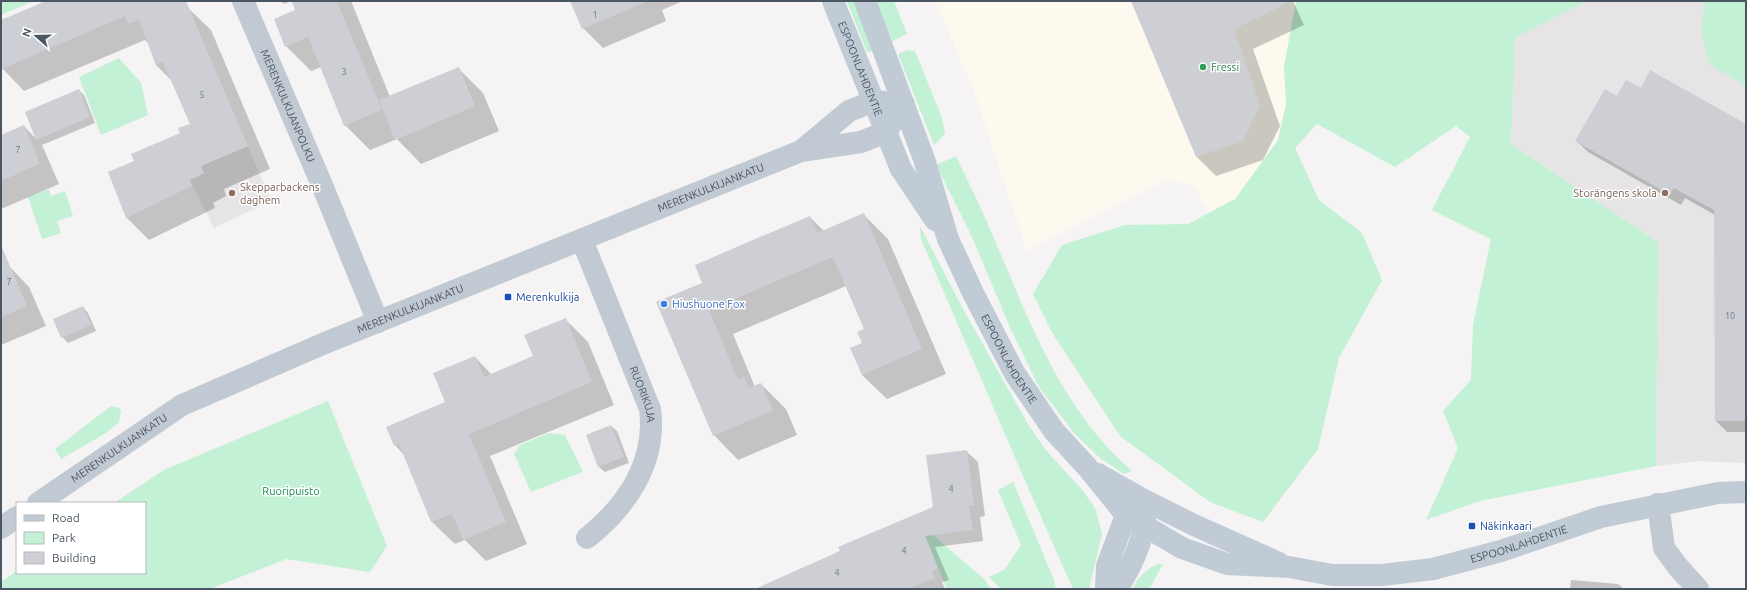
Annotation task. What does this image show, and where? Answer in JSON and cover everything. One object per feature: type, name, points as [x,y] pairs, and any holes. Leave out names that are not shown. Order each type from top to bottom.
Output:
[{"type":"street","name":"MERENKULKIJANPOLKU","points":[[243,1],[378,322]]},
{"type":"street","name":"ESPOONLAHDENTIE","points":[[833,1],[901,169],[948,239]]},
{"type":"street","name":"ESPOONLAHDENTIE","points":[[865,1],[924,159],[948,239],[973,293],[1015,374],[1054,431],[1088,468],[1126,515],[1182,548],[1227,564],[1289,568],[1340,575],[1382,575],[1433,569],[1501,551],[1601,517],[1658,504],[1718,492],[1746,492]]},
{"type":"street","name":"MERENKULKIJANKATU","points":[[801,151],[849,111],[874,101],[904,104]]},
{"type":"street","points":[[886,132],[904,104]]},
{"type":"street","name":"MERENKULKIJANKATU","points":[[39,502],[182,405],[378,322],[801,151],[861,142],[886,132]]},
{"type":"street","name":"RUORIKUJA","points":[[582,240],[650,409],[652,426],[650,445],[643,468],[630,492],[602,526],[587,538]]},
{"type":"street","name":"ESPOONLAHDENTIE","points":[[1088,468],[1144,500],[1289,568]]},
{"type":"street","points":[[1106,589],[1107,566],[1126,515],[1144,500]]},
{"type":"street","points":[[1117,589],[1127,573],[1145,527],[1144,500]]},
{"type":"street","points":[[1658,504],[1664,548],[1678,567],[1698,589]]},
{"type":"street","points":[[1,528],[16,519]]},
{"type":"shaded area","points":[[935,1],[1296,1],[1284,67],[1286,104],[1278,140],[1235,199],[1210,212],[1193,186],[1169,180],[1027,251],[974,91]]},
{"type":"shaded area","name":"Storängens skola","points":[[1587,1],[1746,1],[1746,463],[1698,461],[1656,466],[1658,242],[1511,144],[1515,38]]},
{"type":"shaded area","name":"Skepparbackens daghem","points":[[248,146],[271,201],[214,228],[190,180],[204,173],[201,166]]},
{"type":"green space","points":[[1,1],[34,1],[1,15]]},
{"type":"green space","points":[[847,1],[854,1],[872,47],[872,51],[868,52],[866,50]]},
{"type":"green space","points":[[875,1],[894,1],[907,34],[891,42]]},
{"type":"green space","points":[[1296,1],[1587,1],[1515,38],[1511,144],[1658,242],[1656,466],[1480,501],[1426,520],[1458,448],[1443,411],[1471,380],[1473,325],[1491,239],[1432,210],[1470,137],[1456,126],[1395,167],[1317,124],[1295,148],[1319,200],[1362,233],[1382,280],[1339,358],[1318,449],[1263,522],[1210,502],[1120,436],[1051,331],[1033,294],[1062,245],[1125,225],[1188,224],[1235,199],[1278,140],[1286,104],[1284,67]]},
{"type":"green space","points":[[1705,1],[1746,1],[1746,86],[1710,65],[1701,30]]},
{"type":"green space","points":[[908,50],[915,51],[942,118],[945,134],[934,145],[898,54]]},
{"type":"green space","points":[[119,58],[141,83],[148,115],[101,135],[79,77]]},
{"type":"green space","points":[[956,156],[985,218],[1031,326],[1064,389],[1106,446],[1132,471],[1124,474],[1101,459],[1075,434],[1039,387],[1012,332],[972,237],[936,165]]},
{"type":"green space","points":[[49,189],[51,196],[65,191],[73,216],[57,221],[61,233],[42,239],[28,197]]},
{"type":"green space","points":[[920,226],[963,309],[1028,424],[1045,449],[1083,491],[1095,508],[1102,534],[1089,589],[1073,589],[921,239]]},
{"type":"green space","name":"Ruoripuisto","points":[[328,401],[387,546],[370,572],[286,559],[210,589],[1,589],[1,582],[16,572],[16,574],[146,574],[146,502],[116,502],[164,470]]},
{"type":"green space","points":[[111,406],[119,408],[121,412],[119,422],[106,433],[61,459],[55,449]]},
{"type":"green space","points":[[549,433],[565,435],[583,472],[531,492],[514,454],[520,445]]},
{"type":"green space","points":[[1013,482],[1054,580],[1056,589],[1001,589],[989,577],[1004,570],[1021,545],[998,490]]},
{"type":"green space","points":[[920,524],[984,579],[991,589],[947,589]]},
{"type":"green space","points":[[1158,564],[1163,564],[1150,588],[1133,589],[1143,574]]},
{"type":"building","points":[[46,1],[186,1],[248,146],[201,166],[204,173],[190,180],[192,186],[126,218],[108,172],[134,161],[131,154],[180,133],[178,128],[190,124],[163,62],[156,65],[139,20],[128,24],[125,16],[1,69],[1,20]]},
{"type":"building","points":[[292,1],[337,1],[382,110],[344,126],[308,37],[285,47],[274,19],[295,10]]},
{"type":"building","points":[[570,1],[648,1],[582,29]]},
{"type":"building","name":"Fressi","points":[[1131,1],[1292,1],[1234,29],[1260,105],[1243,141],[1196,157]]},
{"type":"building","points":[[459,67],[475,106],[395,140],[379,100]]},
{"type":"building","points":[[1650,70],[1746,124],[1746,421],[1715,421],[1714,210],[1674,188],[1670,195],[1575,141],[1605,89],[1617,96],[1626,80],[1641,88]]},
{"type":"building","points":[[79,89],[90,117],[36,140],[25,112]]},
{"type":"building","points":[[24,125],[40,164],[1,181],[1,135]]},
{"type":"building","points":[[864,213],[922,349],[862,375],[850,348],[862,343],[857,332],[864,329],[833,257],[709,310],[738,380],[744,377],[749,388],[761,383],[773,410],[713,436],[656,302],[702,283],[695,265],[753,240],[810,216],[817,233]]},
{"type":"building","points":[[1,245],[27,306],[1,317]]},
{"type":"building","points":[[83,306],[91,325],[61,338],[53,319]]},
{"type":"building","points":[[566,318],[592,382],[469,434],[506,522],[463,540],[452,514],[431,522],[399,444],[394,446],[386,427],[445,402],[433,373],[475,356],[484,377],[533,356],[524,335]]},
{"type":"building","points":[[611,425],[624,457],[598,467],[586,435]]},
{"type":"building","points":[[967,450],[974,505],[969,506],[973,530],[925,536],[938,568],[932,571],[935,578],[908,589],[755,589],[840,551],[838,547],[933,507],[926,455]]},
{"type":"place","name":"Fressi","points":[[1203,67]]},
{"type":"place","name":"Skepparbackens daghem","points":[[232,193]]},
{"type":"place","name":"Storängens skola","points":[[1665,193]]},
{"type":"place","name":"Merenkulkija","points":[[508,297]]},
{"type":"place","name":"Hiushuone Fox","points":[[664,304]]},
{"type":"place","name":"Näkinkaari","points":[[1472,526]]}]
